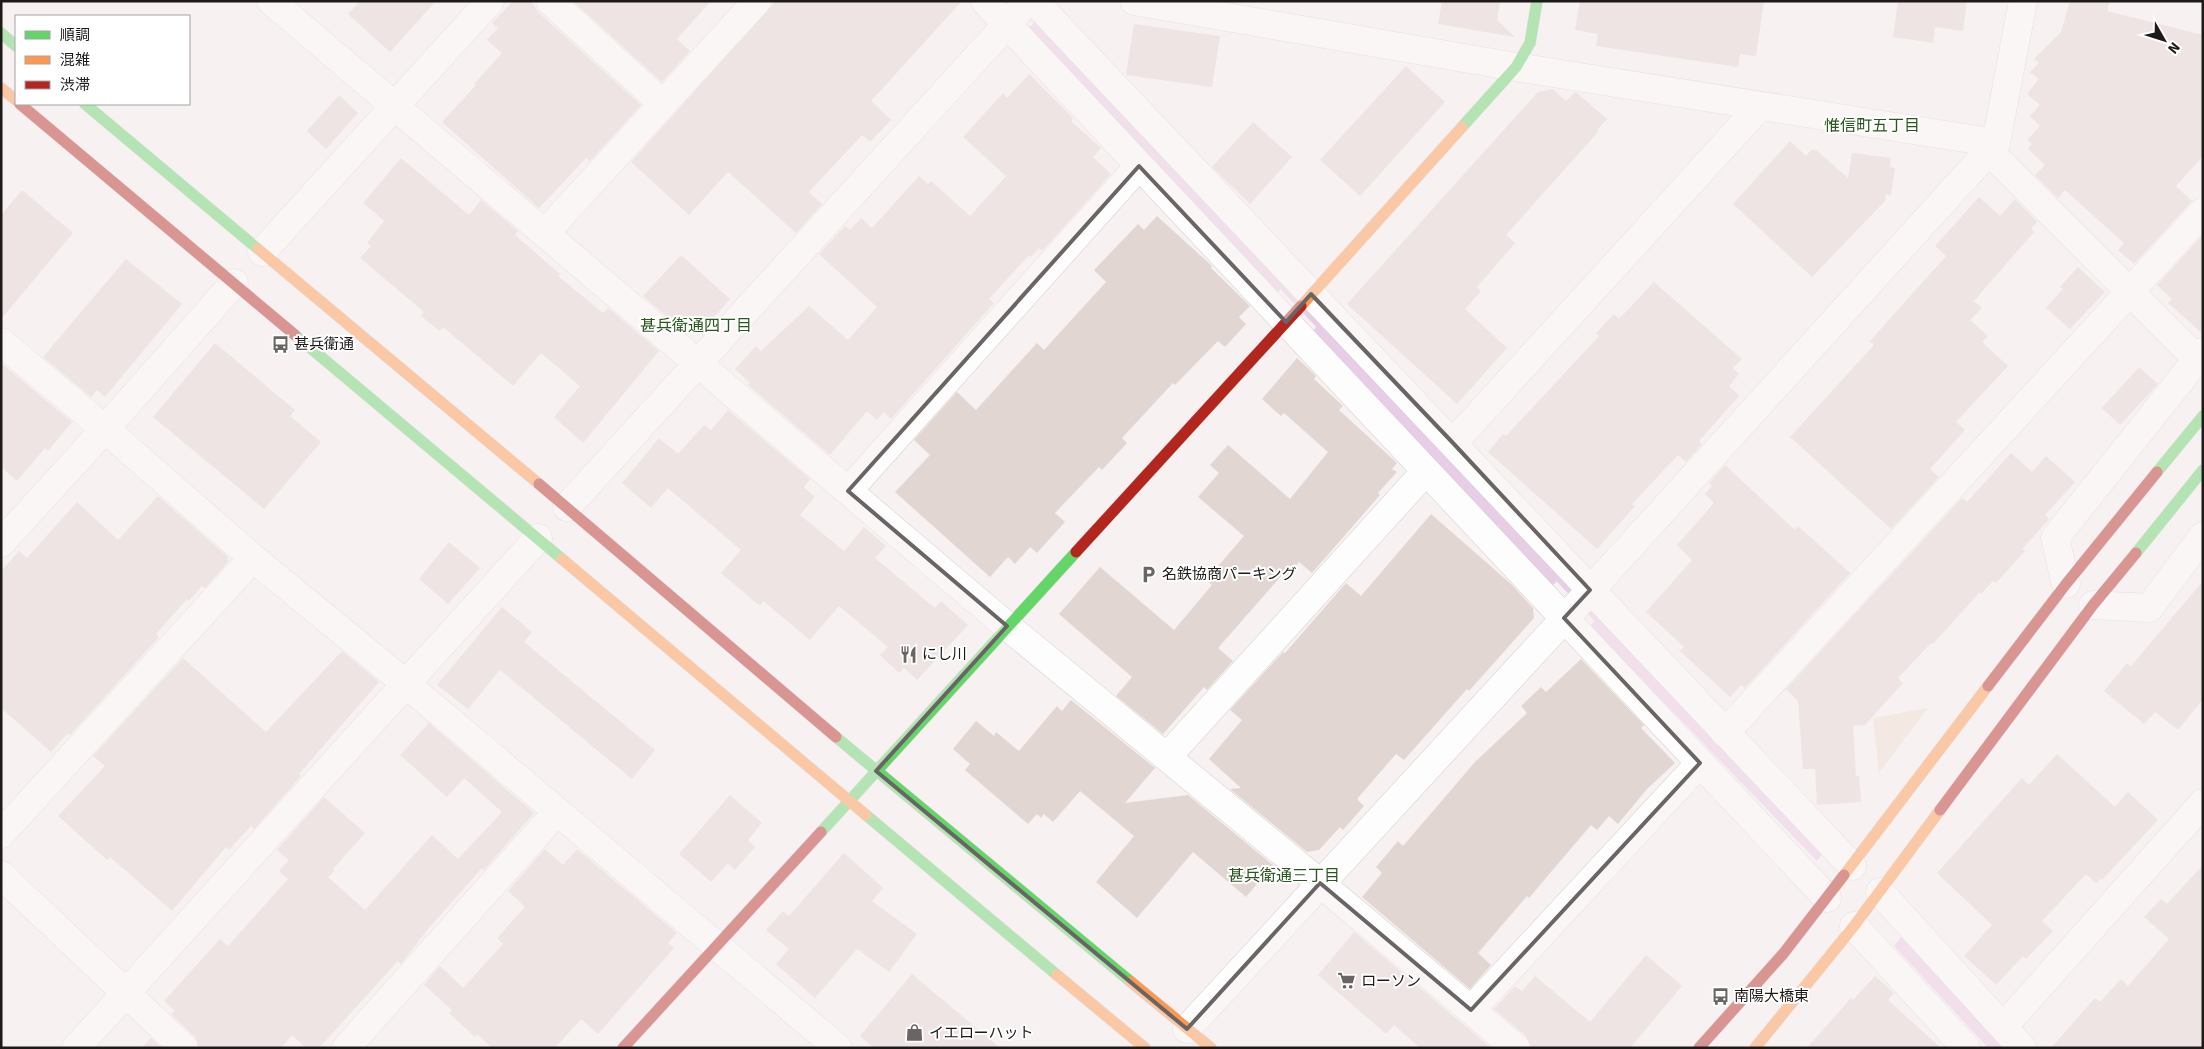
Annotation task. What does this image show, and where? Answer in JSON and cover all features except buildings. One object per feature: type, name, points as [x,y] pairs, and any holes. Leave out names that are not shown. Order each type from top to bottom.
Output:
[{"type":"street","points":[[271,1],[1007,626],[1320,882],[1516,1048]]},
{"type":"street","points":[[262,252],[490,1]]},
{"type":"street","points":[[550,1],[662,104]]},
{"type":"street","points":[[545,233],[756,1]]},
{"type":"street","points":[[985,1],[1021,10],[1309,296],[1453,443],[1589,591],[1852,866]]},
{"type":"street","points":[[1134,1],[1516,67],[1760,106],[1992,147],[2128,292],[2200,355],[2055,538],[2066,584]]},
{"type":"street","points":[[623,1048],[1289,319],[1516,67],[1530,42],[1537,1]]},
{"type":"street","points":[[1187,1029],[1589,591],[1992,147],[2023,1]]},
{"type":"street","points":[[1021,10],[1139,166],[1289,319],[1426,471],[1566,616],[1700,763],[1827,898]]},
{"type":"street","points":[[567,507],[697,362],[1021,10]]},
{"type":"street","points":[[1,34],[15,45]]},
{"type":"street","points":[[1,88],[15,99]]},
{"type":"street","points":[[21,105],[538,538],[848,801],[1145,1048]]},
{"type":"street","points":[[86,105],[567,507],[876,771],[1211,1048]]},
{"type":"street","points":[[1453,443],[1760,106]]},
{"type":"street","points":[[848,490],[1139,166]]},
{"type":"street","points":[[1725,733],[2203,212]]},
{"type":"street","points":[[1,543],[234,283]]},
{"type":"street","points":[[1,342],[105,429],[253,558],[406,684],[838,1048]]},
{"type":"street","points":[[1699,1048],[1783,954],[2098,543],[2203,416]]},
{"type":"street","points":[[1755,1048],[1880,892],[2093,605],[2203,470]]},
{"type":"street","points":[[1167,757],[1426,471]]},
{"type":"street","points":[[2093,605],[2149,608],[2203,536]]},
{"type":"street","points":[[76,1048],[538,538]]},
{"type":"street","points":[[1,834],[253,558]]},
{"type":"street","points":[[1471,1010],[1700,763]]},
{"type":"street","points":[[2003,1027],[2203,803]]},
{"type":"street","points":[[346,1048],[557,812]]},
{"type":"street","points":[[1,875],[184,1048]]},
{"type":"street","points":[[1880,892],[2022,1048]]},
{"type":"street","points":[[1854,926],[1966,1048]]},
{"type":"highlighted area","points":[[1139,166],[1286,322],[1311,294],[1453,443],[1590,590],[1564,618],[1700,763],[1471,1010],[1320,883],[1187,1029],[876,771],[1007,626],[848,491]]},
{"type":"shaded area","points":[[1036,20],[1287,282],[1277,293],[1026,31]]},
{"type":"shaded area","points":[[1322,320],[1562,576],[1552,586],[1313,331]]},
{"type":"shaded area","points":[[1600,616],[1825,850],[1817,861],[1590,626]]},
{"type":"shaded area","points":[[1928,708],[1879,773],[1873,718]]},
{"type":"shaded area","points":[[1904,933],[2010,1048],[1988,1048],[1894,946]]},
{"type":"waterway","points":[[1276,278],[1327,332]]},
{"type":"waterway","points":[[1552,570],[1605,626]]},
{"type":"traffic: fast","points":[[1462,127],[1516,67],[1530,43],[1537,1]]},
{"type":"traffic: fast","points":[[1,33],[15,45]]},
{"type":"traffic: fast","points":[[86,105],[258,249]]},
{"type":"traffic: fast","points":[[295,335],[562,559]]},
{"type":"traffic: fast","points":[[2157,472],[2203,416]]},
{"type":"traffic: fast","points":[[2136,553],[2203,470]]},
{"type":"traffic: fast","points":[[821,832],[1076,552]]},
{"type":"traffic: fast","points":[[836,737],[1131,982]]},
{"type":"traffic: fast","points":[[866,815],[1057,975]]},
{"type":"traffic: slow","points":[[1,88],[15,99]]},
{"type":"traffic: slow","points":[[1301,306],[1462,127]]},
{"type":"traffic: slow","points":[[258,249],[539,484]]},
{"type":"traffic: slow","points":[[562,559],[866,815]]},
{"type":"traffic: slow","points":[[1844,875],[1988,686]]},
{"type":"traffic: slow","points":[[1755,1048],[1854,926],[1940,810]]},
{"type":"traffic: slow","points":[[1057,975],[1145,1048]]},
{"type":"traffic: slow","points":[[1131,982],[1211,1048]]},
{"type":"traffic: jam","points":[[21,105],[295,335]]},
{"type":"traffic: jam","points":[[1076,552],[1301,306]]},
{"type":"traffic: jam","points":[[1988,686],[2066,584],[2157,472]]},
{"type":"traffic: jam","points":[[539,484],[836,737]]},
{"type":"traffic: jam","points":[[1940,810],[2093,605],[2136,553]]},
{"type":"traffic: jam","points":[[623,1048],[821,832]]},
{"type":"traffic: jam","points":[[1699,1048],[1783,954],[1844,875]]},
{"type":"place","name":"甚兵衛通","points":[[280,344]]},
{"type":"place","name":"名鉄協商パーキング","points":[[1148,574]]},
{"type":"place","name":"にし川","points":[[908,654]]},
{"type":"place","name":"ローソン","points":[[1347,981]]},
{"type":"place","name":"南陽大橋東","points":[[1720,996]]},
{"type":"place","name":"イエローハット","points":[[915,1033]]},
{"type":"district","name":"惟信町五丁目","points":[[1872,126]]},
{"type":"district","name":"甚兵衛通四丁目","points":[[696,326]]},
{"type":"district","name":"甚兵衛通三丁目","points":[[1284,876]]}]
